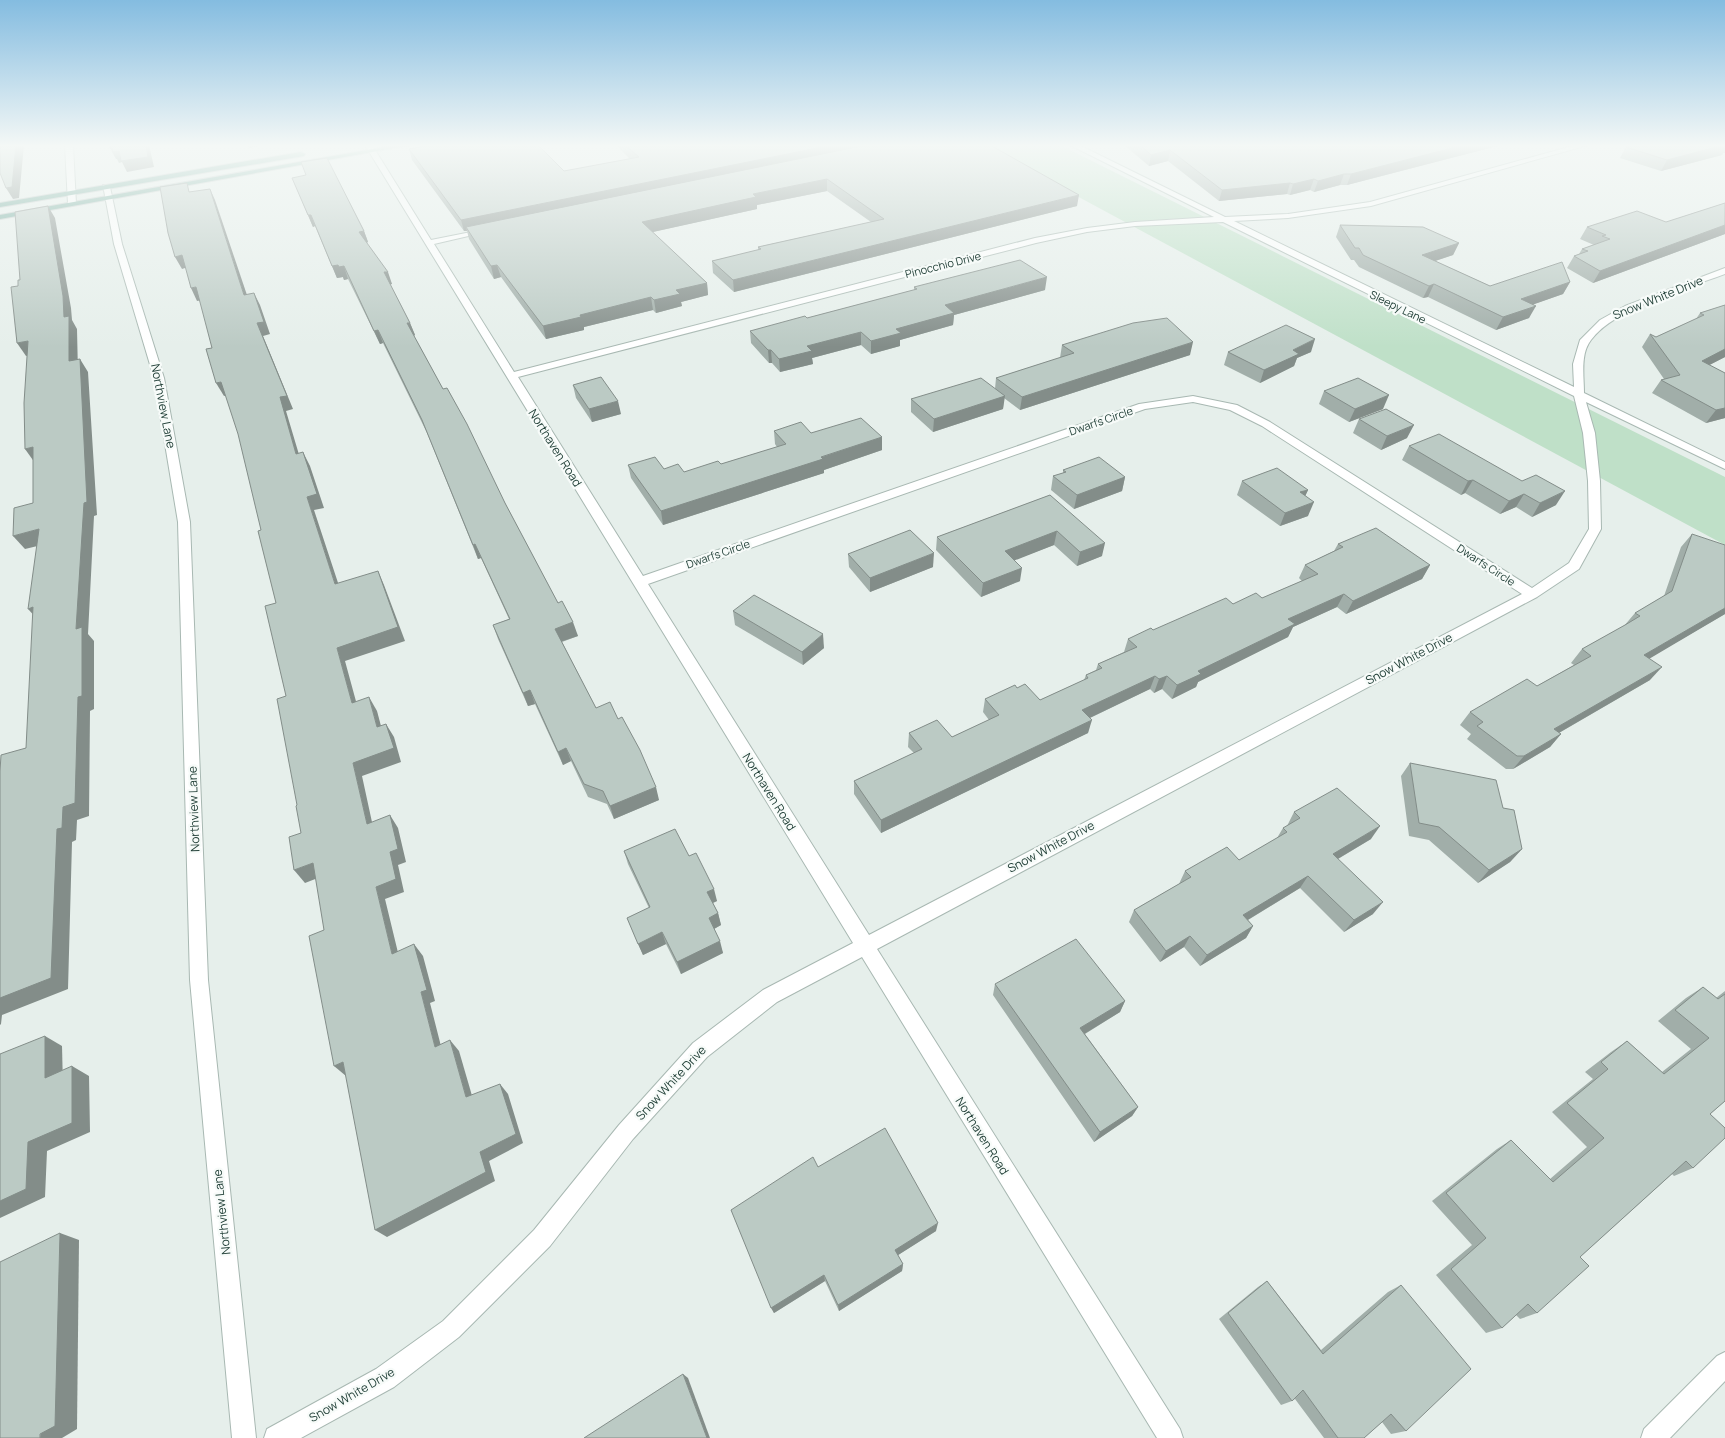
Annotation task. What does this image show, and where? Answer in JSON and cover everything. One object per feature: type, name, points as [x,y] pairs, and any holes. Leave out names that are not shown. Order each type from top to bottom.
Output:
[{"type":"main road","points":[[0,217],[27,212]]},
{"type":"street","name":"Northview Lane","points":[[111,212],[118,244],[159,378],[184,522],[200,980],[244,1438]]},
{"type":"street","name":"Northaven Road","points":[[409,212],[1170,1438]]},
{"type":"street","name":"Sleepy Lane","points":[[1207,212],[1725,466]]},
{"type":"street","name":"Pinocchio Drive","points":[[511,376],[1087,230],[1134,224],[1223,220],[1316,212]]},
{"type":"street","points":[[428,243],[497,229]]},
{"type":"street","name":"Snow White Drive","points":[[276,1438],[385,1378],[451,1329],[542,1238],[626,1132],[700,1050],[770,996],[1532,594],[1574,566],[1595,529],[1594,482],[1589,433],[1579,394],[1578,364],[1585,340],[1603,322],[1628,308],[1725,271]]},
{"type":"street","name":"Dwarfs Circle","points":[[639,582],[1143,406],[1193,399],[1233,406],[1266,424],[1532,594]]},
{"type":"street","points":[[1653,1438],[1725,1364]]},
{"type":"green space","points":[[1107,212],[1194,212],[1725,477],[1725,545]]},
{"type":"building","points":[[15,212],[49,212],[63,296],[64,317],[69,316],[69,361],[80,359],[87,502],[84,503],[76,629],[82,627],[82,696],[78,697],[75,803],[63,807],[62,828],[57,829],[51,978],[0,998],[1,755],[26,748],[33,607],[28,609],[39,529],[13,536],[14,508],[33,503],[33,447],[25,449],[24,403],[28,341],[17,343],[11,287],[18,286],[18,280],[20,280]]},
{"type":"building","points":[[164,212],[217,212],[244,295],[254,293],[264,322],[257,323],[287,396],[280,397],[296,454],[303,452],[317,494],[307,497],[335,584],[378,571],[398,627],[337,648],[352,703],[369,697],[377,727],[386,724],[394,748],[353,763],[367,824],[390,815],[398,849],[390,852],[396,879],[376,887],[392,954],[414,944],[427,990],[421,992],[435,1047],[450,1040],[466,1097],[500,1084],[516,1134],[480,1152],[486,1172],[375,1230],[343,1062],[334,1066],[309,936],[324,930],[313,863],[294,870],[289,837],[301,833],[277,699],[286,696],[265,606],[276,603],[258,531],[261,530],[238,434],[221,382],[216,383],[206,349],[212,348],[196,287],[191,288],[182,255],[175,257]]},
{"type":"building","points":[[307,212],[354,212],[364,231],[359,232],[388,272],[384,272],[410,323],[407,323],[443,389],[447,388],[467,424],[505,503],[558,603],[562,601],[573,622],[555,629],[596,708],[610,702],[618,719],[622,717],[640,750],[656,787],[610,806],[603,791],[584,784],[566,748],[558,752],[530,690],[523,693],[493,625],[510,619],[475,544],[473,545],[422,420],[378,330],[374,331],[344,266],[332,266],[311,215],[308,215]]},
{"type":"building","points":[[455,212],[500,212],[461,220]]},
{"type":"building","points":[[539,212],[687,212],[642,222],[707,283],[676,290],[680,294],[654,300],[651,297],[543,326],[497,265],[491,266],[466,227]]},
{"type":"building","points":[[874,212],[1009,212],[733,280],[712,261],[761,249],[758,247],[884,219]]},
{"type":"building","points":[[1634,212],[1640,212],[1666,222],[1697,212],[1725,212],[1725,225],[1600,271],[1574,256],[1588,251],[1582,249],[1610,239],[1602,236],[1606,235],[1587,227]]},
{"type":"building","points":[[1340,225],[1423,227],[1459,243],[1422,255],[1490,286],[1562,262],[1570,282],[1521,299],[1536,306],[1503,317],[1434,284],[1429,286],[1363,255],[1359,248],[1355,248]]},
{"type":"building","points":[[1020,260],[1047,277],[945,305],[954,313],[896,329],[901,333],[871,341],[861,332],[807,346],[812,351],[779,359],[750,331],[805,316],[807,318],[917,289],[914,287]]},
{"type":"building","points":[[1725,305],[1725,349],[1702,361],[1725,373],[1725,408],[1716,410],[1661,380],[1680,375],[1650,334],[1656,337],[1704,315],[1700,313]]},
{"type":"building","points":[[1167,318],[1193,342],[1022,397],[996,378],[1074,353],[1062,345],[1133,323]]},
{"type":"building","points":[[1286,325],[1315,339],[1293,350],[1299,354],[1264,370],[1228,352]]},
{"type":"building","points":[[601,377],[618,401],[589,409],[573,385]]},
{"type":"building","points":[[981,378],[1005,396],[934,419],[911,399]]},
{"type":"building","points":[[1358,378],[1389,395],[1355,409],[1324,391]]},
{"type":"building","points":[[1386,409],[1414,425],[1387,436],[1359,419]]},
{"type":"building","points":[[861,418],[882,437],[821,457],[823,459],[661,511],[628,465],[655,457],[664,469],[678,464],[684,472],[718,461],[721,464],[786,444],[774,431],[801,422],[811,433]]},
{"type":"building","points":[[1439,434],[1522,481],[1536,475],[1565,491],[1540,503],[1524,494],[1509,501],[1473,480],[1468,481],[1409,446]]},
{"type":"building","points":[[1099,457],[1125,477],[1077,495],[1053,476],[1066,472],[1063,470]]},
{"type":"building","points":[[1277,468],[1308,490],[1300,492],[1314,502],[1285,513],[1242,481]]},
{"type":"building","points":[[1050,495],[1105,543],[1080,552],[1057,531],[1005,551],[1022,568],[983,583],[937,537]]},
{"type":"building","points":[[1376,528],[1430,565],[1353,601],[1344,594],[1288,619],[1295,624],[1198,671],[1201,674],[1177,685],[1167,676],[1159,679],[1155,676],[1082,710],[1092,720],[881,820],[854,781],[922,749],[909,733],[937,720],[952,737],[999,715],[985,699],[1015,685],[1017,688],[1025,684],[1040,700],[1088,678],[1086,675],[1102,668],[1098,664],[1137,647],[1128,639],[1151,628],[1153,630],[1226,598],[1233,604],[1256,593],[1262,598],[1318,574],[1305,565],[1343,547],[1338,544]]},
{"type":"building","points":[[910,530],[934,553],[870,578],[848,554]]},
{"type":"building","points":[[1692,534],[1725,545],[1725,608],[1644,655],[1662,667],[1554,729],[1561,734],[1524,756],[1517,756],[1477,726],[1483,722],[1470,712],[1527,679],[1537,686],[1591,656],[1582,649],[1640,616],[1635,613],[1672,591]]},
{"type":"building","points":[[754,595],[823,634],[802,652],[733,611]]},
{"type":"building","points":[[1410,763],[1496,780],[1503,808],[1514,810],[1522,849],[1489,870],[1439,827],[1419,823]]},
{"type":"building","points":[[1337,788],[1380,826],[1333,854],[1383,902],[1354,920],[1308,876],[1243,915],[1253,926],[1207,955],[1190,936],[1166,951],[1134,910],[1191,877],[1185,871],[1227,847],[1239,860],[1287,832],[1283,828],[1300,818],[1294,812]]},
{"type":"building","points":[[675,829],[689,856],[696,853],[714,889],[707,892],[718,913],[709,918],[720,941],[677,962],[662,932],[638,944],[627,918],[650,907],[624,851]]},
{"type":"building","points":[[1076,939],[1125,1001],[1080,1028],[1138,1107],[1100,1132],[995,984]]},
{"type":"building","points":[[1703,987],[1718,999],[1725,994],[1725,1101],[1710,1114],[1725,1128],[1725,1138],[1693,1168],[1686,1161],[1580,1257],[1589,1266],[1537,1313],[1528,1304],[1502,1328],[1451,1269],[1486,1238],[1446,1193],[1511,1140],[1553,1182],[1604,1138],[1567,1103],[1608,1069],[1601,1062],[1627,1041],[1664,1074],[1709,1038],[1675,1010]]},
{"type":"building","points":[[45,1036],[45,1078],[72,1066],[72,1123],[28,1142],[26,1189],[0,1201],[0,1054]]},
{"type":"building","points":[[885,1128],[938,1223],[895,1250],[903,1264],[838,1305],[824,1275],[771,1308],[731,1210],[813,1157],[818,1167]]},
{"type":"building","points":[[60,1233],[55,1426],[40,1434],[40,1438],[0,1438],[0,1262]]},
{"type":"building","points":[[1267,1281],[1323,1354],[1401,1285],[1471,1369],[1406,1431],[1391,1414],[1364,1438],[1338,1438],[1303,1390],[1292,1401],[1228,1313]]},
{"type":"building","points":[[683,1374],[707,1438],[584,1438]]}]
